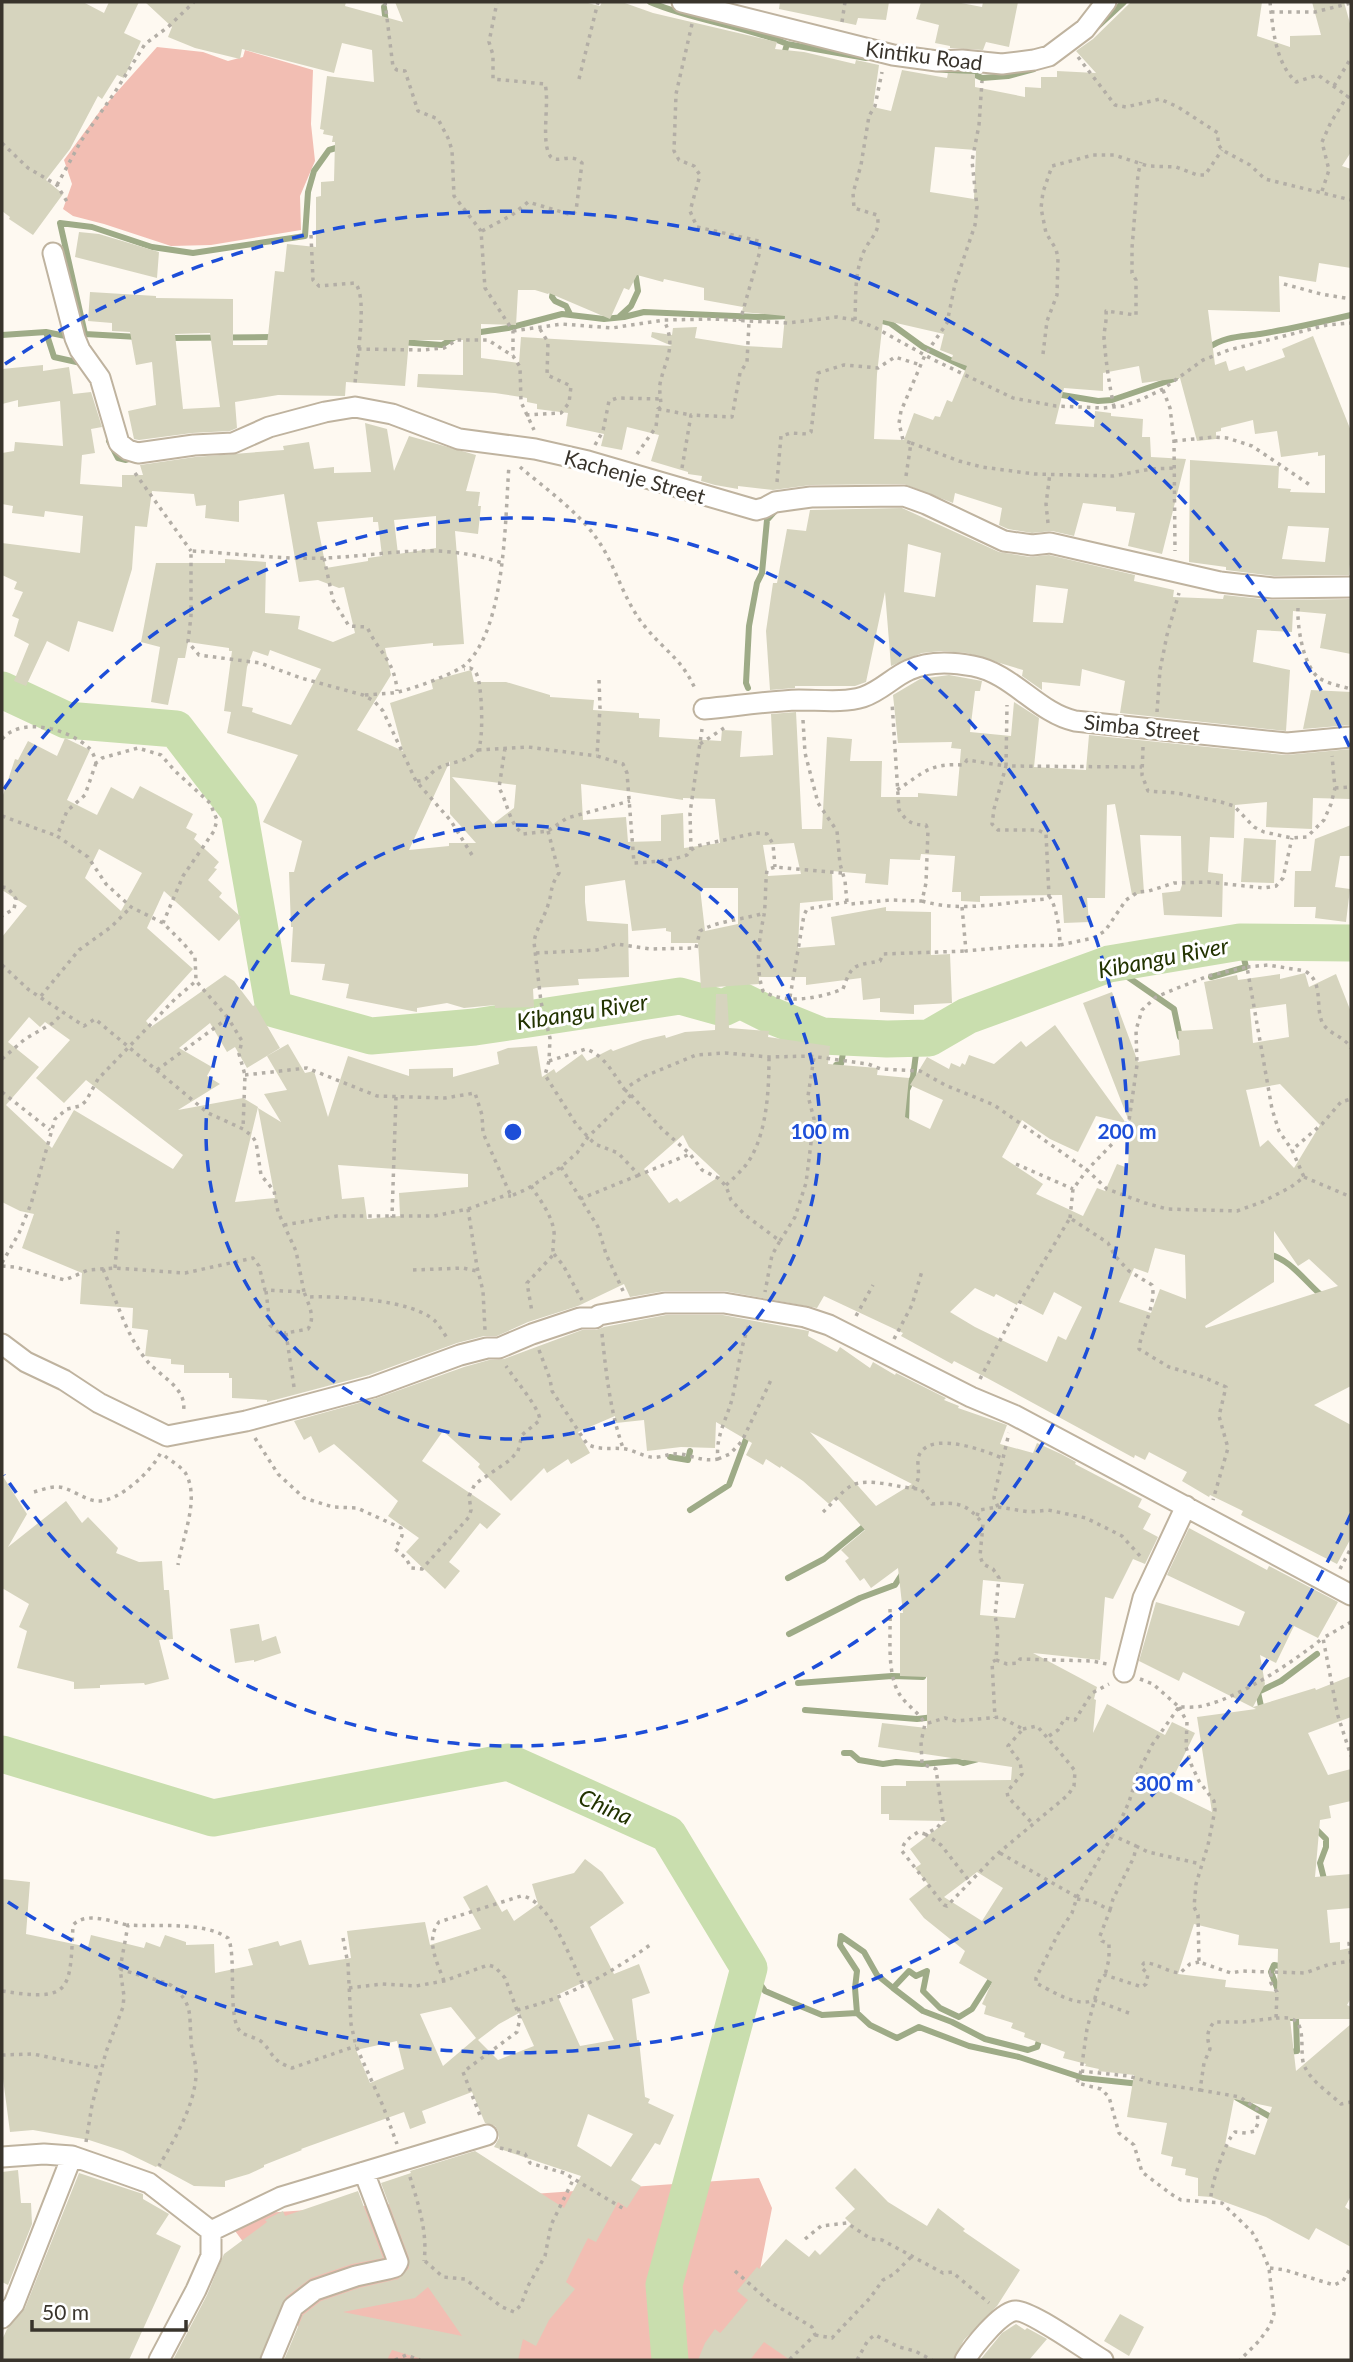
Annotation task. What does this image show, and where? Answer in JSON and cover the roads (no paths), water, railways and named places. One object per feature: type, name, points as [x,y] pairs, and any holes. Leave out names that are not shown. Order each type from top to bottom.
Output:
[{"type":"street","name":"Kintiku Road","points":[[690,4],[893,55],[937,61],[962,60],[1002,64],[1034,61],[1049,56],[1085,29],[1106,2]]},
{"type":"street","name":"Kachenje Street","points":[[53,253],[80,350],[100,378],[122,445],[138,453],[233,443],[282,424],[355,407],[392,414],[458,439],[535,449],[587,461],[756,510],[775,502],[811,497],[904,496],[1004,541],[1032,545],[1050,543],[1220,582],[1273,588],[1351,587]]},
{"type":"street","name":"Simba Street","points":[[704,709],[863,697],[909,670],[938,664],[976,667],[1009,682],[1064,718],[1109,726],[1287,743],[1351,737]]},
{"type":"street","points":[[2,1344],[26,1362],[64,1380],[164,1444],[373,1387],[460,1355],[493,1348],[580,1318],[631,1307],[665,1303],[724,1303],[805,1317],[847,1333],[971,1397],[1014,1415],[1351,1595]]},
{"type":"street","points":[[1124,1672],[1137,1615],[1186,1506]]},
{"type":"street","points":[[211,2231],[281,2197],[487,2135]]},
{"type":"street","points":[[2,2157],[44,2154],[78,2159],[149,2183],[211,2231]]},
{"type":"street","points":[[2,2318],[14,2304],[78,2159]]},
{"type":"street","points":[[274,2355],[293,2307],[315,2290],[356,2276],[395,2267],[398,2262],[364,2172]]},
{"type":"street","points":[[159,2360],[211,2256],[211,2231]]},
{"type":"street","points":[[965,2360],[1005,2314],[1017,2310],[1033,2316],[1104,2360]]},
{"type":"waterway","points":[[650,2],[787,44]]},
{"type":"waterway","points":[[1095,29],[1124,2]]},
{"type":"waterway","points":[[384,7],[386,24]]},
{"type":"waterway","points":[[783,58],[787,44],[866,58]]},
{"type":"waterway","points":[[935,69],[969,72],[982,78],[1008,76],[1034,69]]},
{"type":"waterway","points":[[85,334],[60,223],[92,227],[152,247],[193,253],[305,236],[308,192],[314,171],[329,150],[343,146]]},
{"type":"waterway","points":[[620,316],[631,306],[638,291],[635,271]]},
{"type":"waterway","points":[[554,286],[552,297],[566,306],[570,314]]},
{"type":"waterway","points":[[474,333],[508,328],[562,314],[604,319],[644,312],[792,316]]},
{"type":"waterway","points":[[1208,348],[1220,341],[1351,315]]},
{"type":"waterway","points":[[875,319],[890,323],[923,347],[973,371]]},
{"type":"waterway","points":[[46,332],[54,357],[81,363]]},
{"type":"waterway","points":[[2,335],[46,332],[75,338],[85,334],[138,337]]},
{"type":"waterway","points":[[400,342],[442,345],[457,336]]},
{"type":"waterway","points":[[170,338],[274,337]]},
{"type":"waterway","points":[[1056,394],[1098,401],[1112,400],[1174,379],[1179,374]]},
{"type":"waterway","points":[[109,441],[118,458],[132,458]]},
{"type":"waterway","points":[[748,688],[749,626],[757,583],[762,573],[767,520],[775,511]]},
{"type":"waterway","name":"Kibangu River","points":[[2,690],[66,720],[176,729],[239,811],[274,1009],[371,1036],[475,1027],[680,996],[723,1008],[740,1000],[822,1036],[929,1038],[967,1016],[1109,964],[1240,942],[1351,943]]},
{"type":"waterway","points":[[1211,977],[1246,967],[1240,942]]},
{"type":"waterway","points":[[1109,964],[1174,1009],[1180,1037]]},
{"type":"waterway","points":[[835,1070],[836,1065],[841,1064],[846,1037]]},
{"type":"waterway","points":[[906,1123],[907,1090],[913,1077],[918,1038]]},
{"type":"waterway","points":[[1267,1254],[1275,1256],[1296,1270],[1320,1294],[1320,1299]]},
{"type":"waterway","points":[[690,1510],[729,1485],[749,1431]]},
{"type":"waterway","points":[[670,1457],[688,1460],[690,1451]]},
{"type":"waterway","points":[[788,1578],[824,1559],[867,1524]]},
{"type":"waterway","points":[[789,1634],[860,1598],[895,1585],[902,1574]]},
{"type":"waterway","points":[[1262,1711],[1258,1692],[1281,1681],[1317,1654]]},
{"type":"waterway","points":[[798,1683],[892,1676],[923,1677],[926,1670]]},
{"type":"waterway","points":[[805,1710],[917,1719],[934,1717]]},
{"type":"waterway","points":[[844,1753],[851,1753],[859,1760],[883,1764],[963,1763],[978,1759]]},
{"type":"waterway","name":"China","points":[[2,1754],[213,1818],[508,1762],[668,1834],[749,1968],[664,2285],[670,2360]]},
{"type":"waterway","points":[[1315,1828],[1326,1839],[1320,1863],[1325,1883]]},
{"type":"waterway","points":[[857,2013],[857,1971],[840,1945],[841,1936],[864,1952],[877,1975],[893,1988]]},
{"type":"waterway","points":[[1279,1993],[1271,1972],[1274,1965],[1285,1967]]},
{"type":"waterway","points":[[749,1968],[765,1991],[822,2015],[857,2013],[870,2025],[897,2038],[919,2027],[969,2046],[1019,2057],[1083,2078],[1140,2084]]},
{"type":"waterway","points":[[993,1976],[972,2009],[959,2017],[940,2008],[923,1991],[927,1971],[916,1976],[909,1971],[893,1988],[923,2011],[985,2039],[1028,2050],[1037,2047],[1041,2035]]},
{"type":"waterway","points":[[1286,2052],[1297,2051],[1296,2018],[1291,2018]]},
{"type":"waterway","points":[[1237,2098],[1276,2120]]}]
